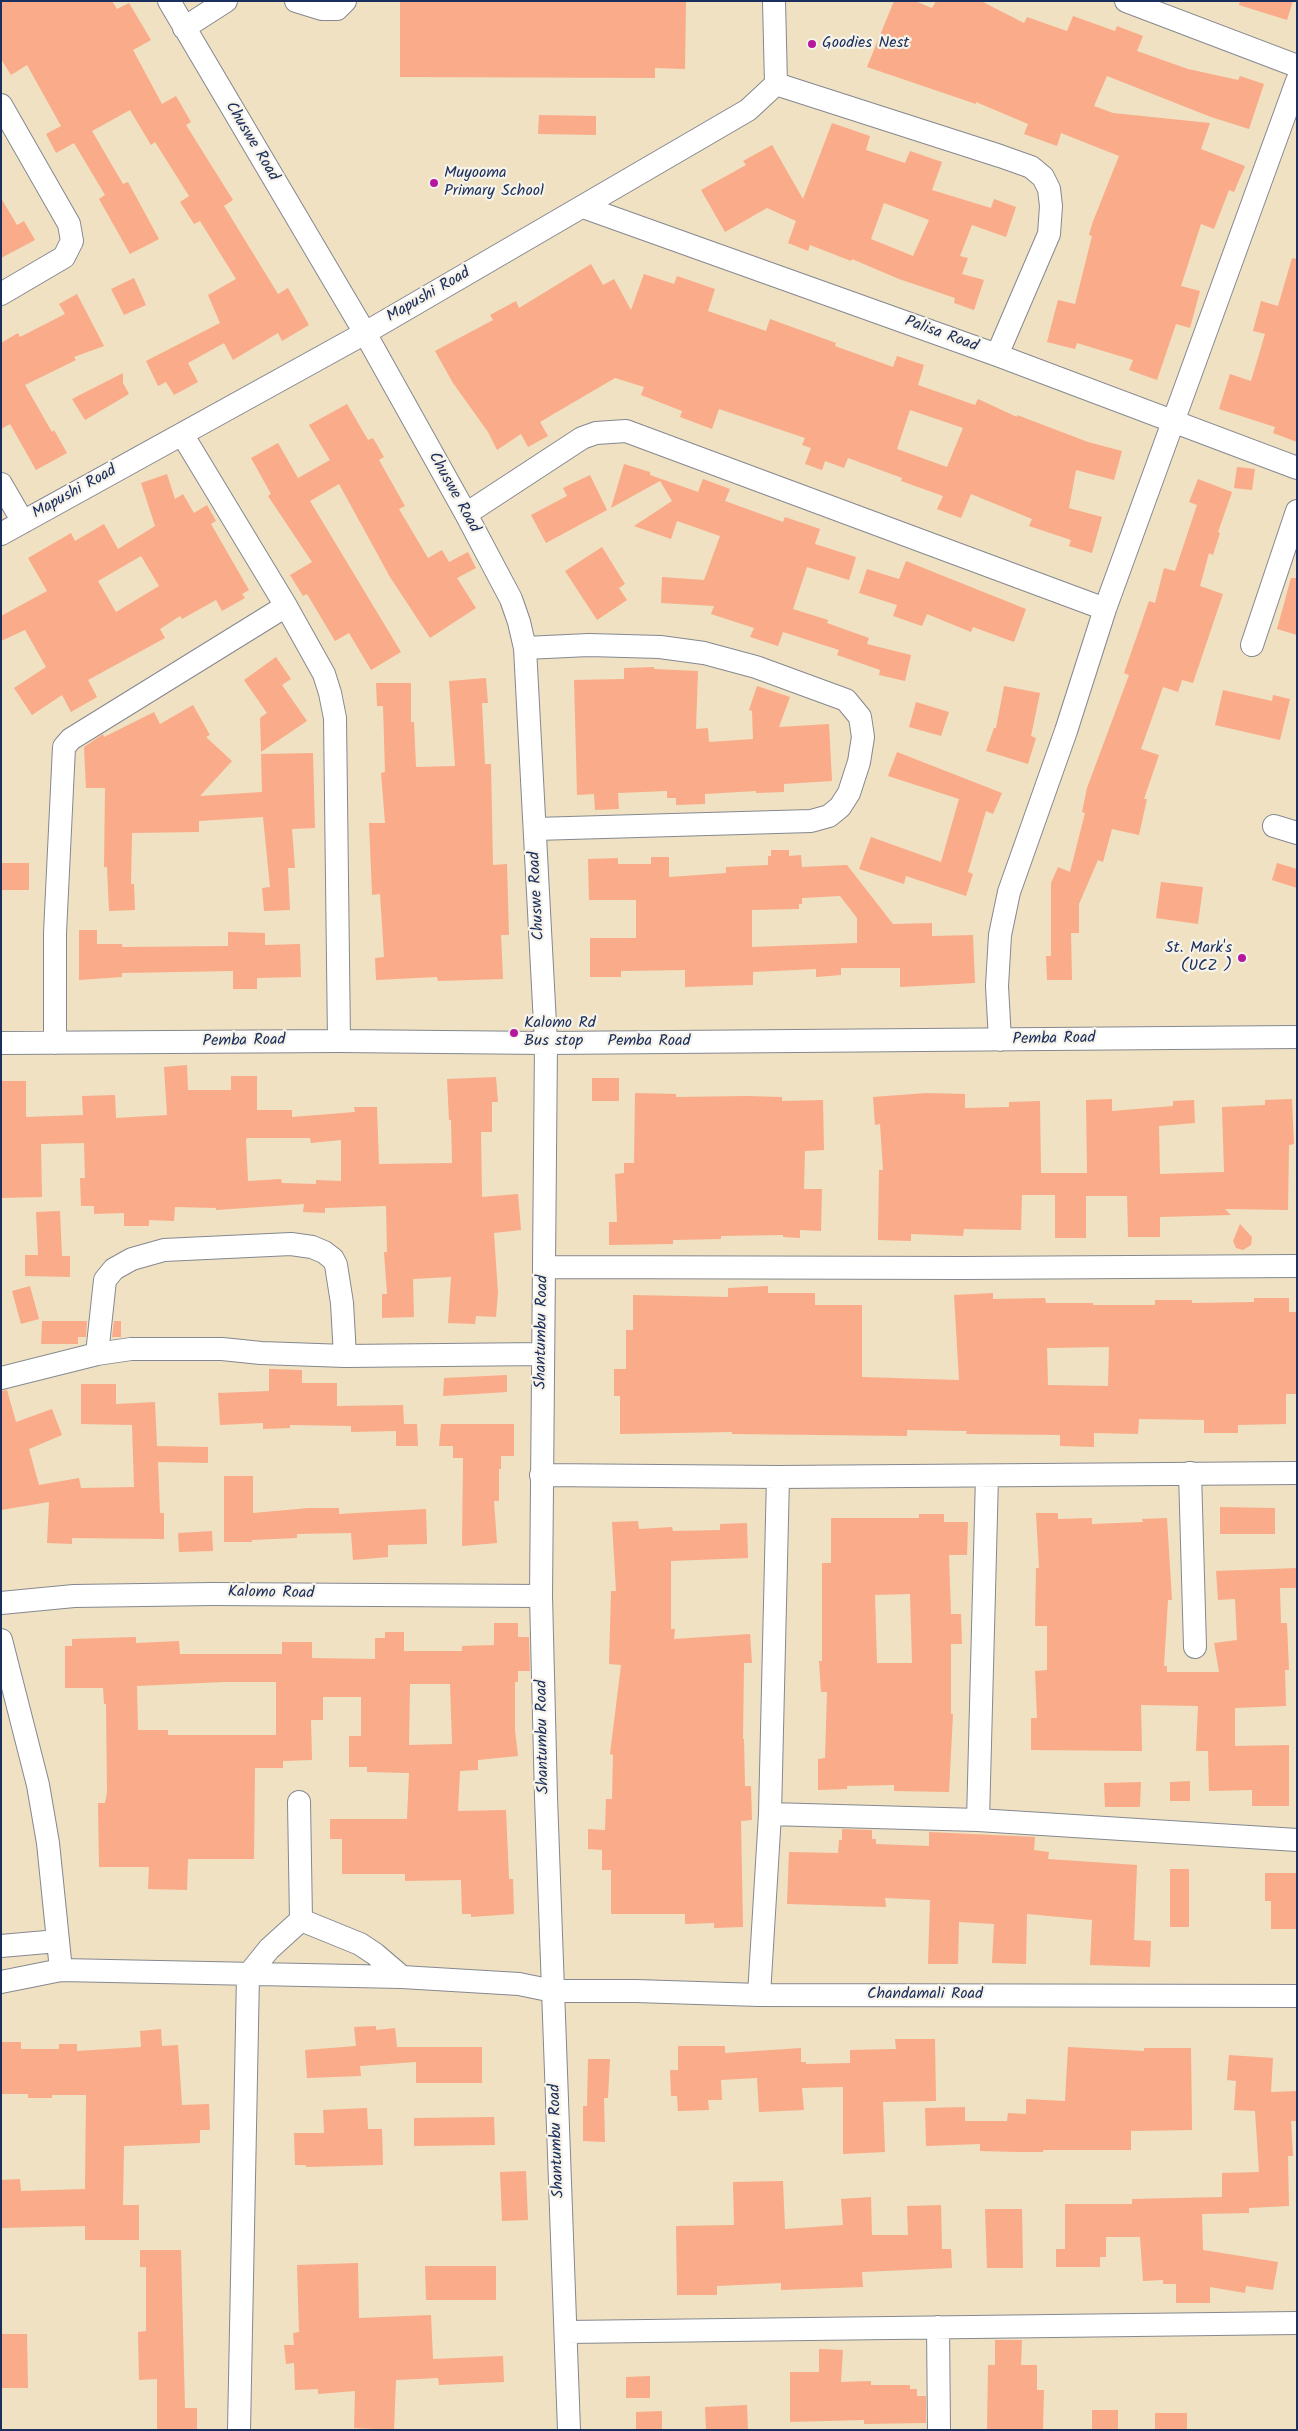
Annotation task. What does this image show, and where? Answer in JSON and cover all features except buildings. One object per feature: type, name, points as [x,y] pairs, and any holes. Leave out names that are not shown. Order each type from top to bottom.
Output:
[{"type":"street","name":"Chuswe Road","points":[[170,1],[184,28],[364,333],[466,514],[511,599],[525,648],[546,1043]]},
{"type":"street","points":[[184,28],[226,1]]},
{"type":"street","points":[[296,1],[322,9],[336,9],[345,1]]},
{"type":"street","points":[[774,1],[776,84],[1032,167],[1043,177],[1049,189],[1051,206],[1049,234],[996,355]]},
{"type":"street","points":[[1126,1],[1297,66]]},
{"type":"street","points":[[1000,1040],[997,986],[1000,935],[1009,892],[1066,731],[1105,609],[1297,82]]},
{"type":"street","name":"Mapushi Road","points":[[1,534],[364,333],[583,207],[748,110],[776,84]]},
{"type":"street","points":[[1,105],[69,224],[72,241],[64,257],[1,294]]},
{"type":"street","name":"Palisa Road","points":[[583,207],[996,355],[1297,468]]},
{"type":"street","points":[[466,514],[582,438],[596,432],[626,431],[1105,609]]},
{"type":"street","points":[[182,434],[286,606],[324,674],[335,718],[339,1041]]},
{"type":"street","points":[[1,484],[23,522]]},
{"type":"street","points":[[1252,645],[1297,512]]},
{"type":"street","points":[[55,1043],[56,933],[64,747],[70,739],[286,606]]},
{"type":"street","points":[[525,648],[589,645],[660,647],[704,653],[756,667],[846,700],[860,717],[863,737],[859,762],[849,793],[840,807],[829,816],[810,821],[535,829]]},
{"type":"street","points":[[1274,826],[1297,833]]},
{"type":"street","name":"Pemba Road","points":[[1,1043],[339,1041],[546,1043],[1297,1037]]},
{"type":"street","name":"Shantumbu Road","points":[[546,1043],[541,1596],[569,2430]]},
{"type":"street","points":[[97,1354],[105,1280],[114,1269],[132,1259],[164,1250],[291,1244],[312,1247],[324,1252],[333,1259],[336,1266],[342,1303],[345,1356]]},
{"type":"street","points":[[544,1266],[964,1268],[1297,1266]]},
{"type":"street","points":[[1,1378],[97,1354],[131,1349],[172,1347],[345,1356],[542,1354]]},
{"type":"street","points":[[1190,1473],[1195,1648]]},
{"type":"street","points":[[541,1475],[778,1477],[1297,1473]]},
{"type":"street","points":[[978,1820],[987,1476]]},
{"type":"street","points":[[759,1995],[770,1814],[778,1477]]},
{"type":"street","name":"Kalomo Road","points":[[1,1603],[74,1596],[214,1594],[541,1596]]},
{"type":"street","points":[[1,1640],[38,1785],[48,1843],[61,1970]]},
{"type":"street","points":[[239,2430],[248,1975],[269,1949],[301,1920],[299,1802]]},
{"type":"street","points":[[770,1814],[978,1820],[1297,1840]]},
{"type":"street","points":[[301,1920],[360,1944],[402,1977]]},
{"type":"street","points":[[1,1946],[58,1941]]},
{"type":"street","name":"Chandamali Road","points":[[1,1982],[61,1970],[402,1977],[519,1984],[553,1991],[636,1991],[759,1995],[1297,1996]]},
{"type":"street","points":[[566,2332],[1297,2323]]},
{"type":"street","points":[[938,2327],[939,2430]]},
{"type":"place","name":"Goodies Nest","points":[[812,44]]},
{"type":"place","name":"Muyooma Primary School","points":[[434,183]]},
{"type":"place","name":"St. Mark's (UCZ )","points":[[1242,958]]},
{"type":"place","name":"Kalomo Rd Bus stop","points":[[514,1033]]}]
